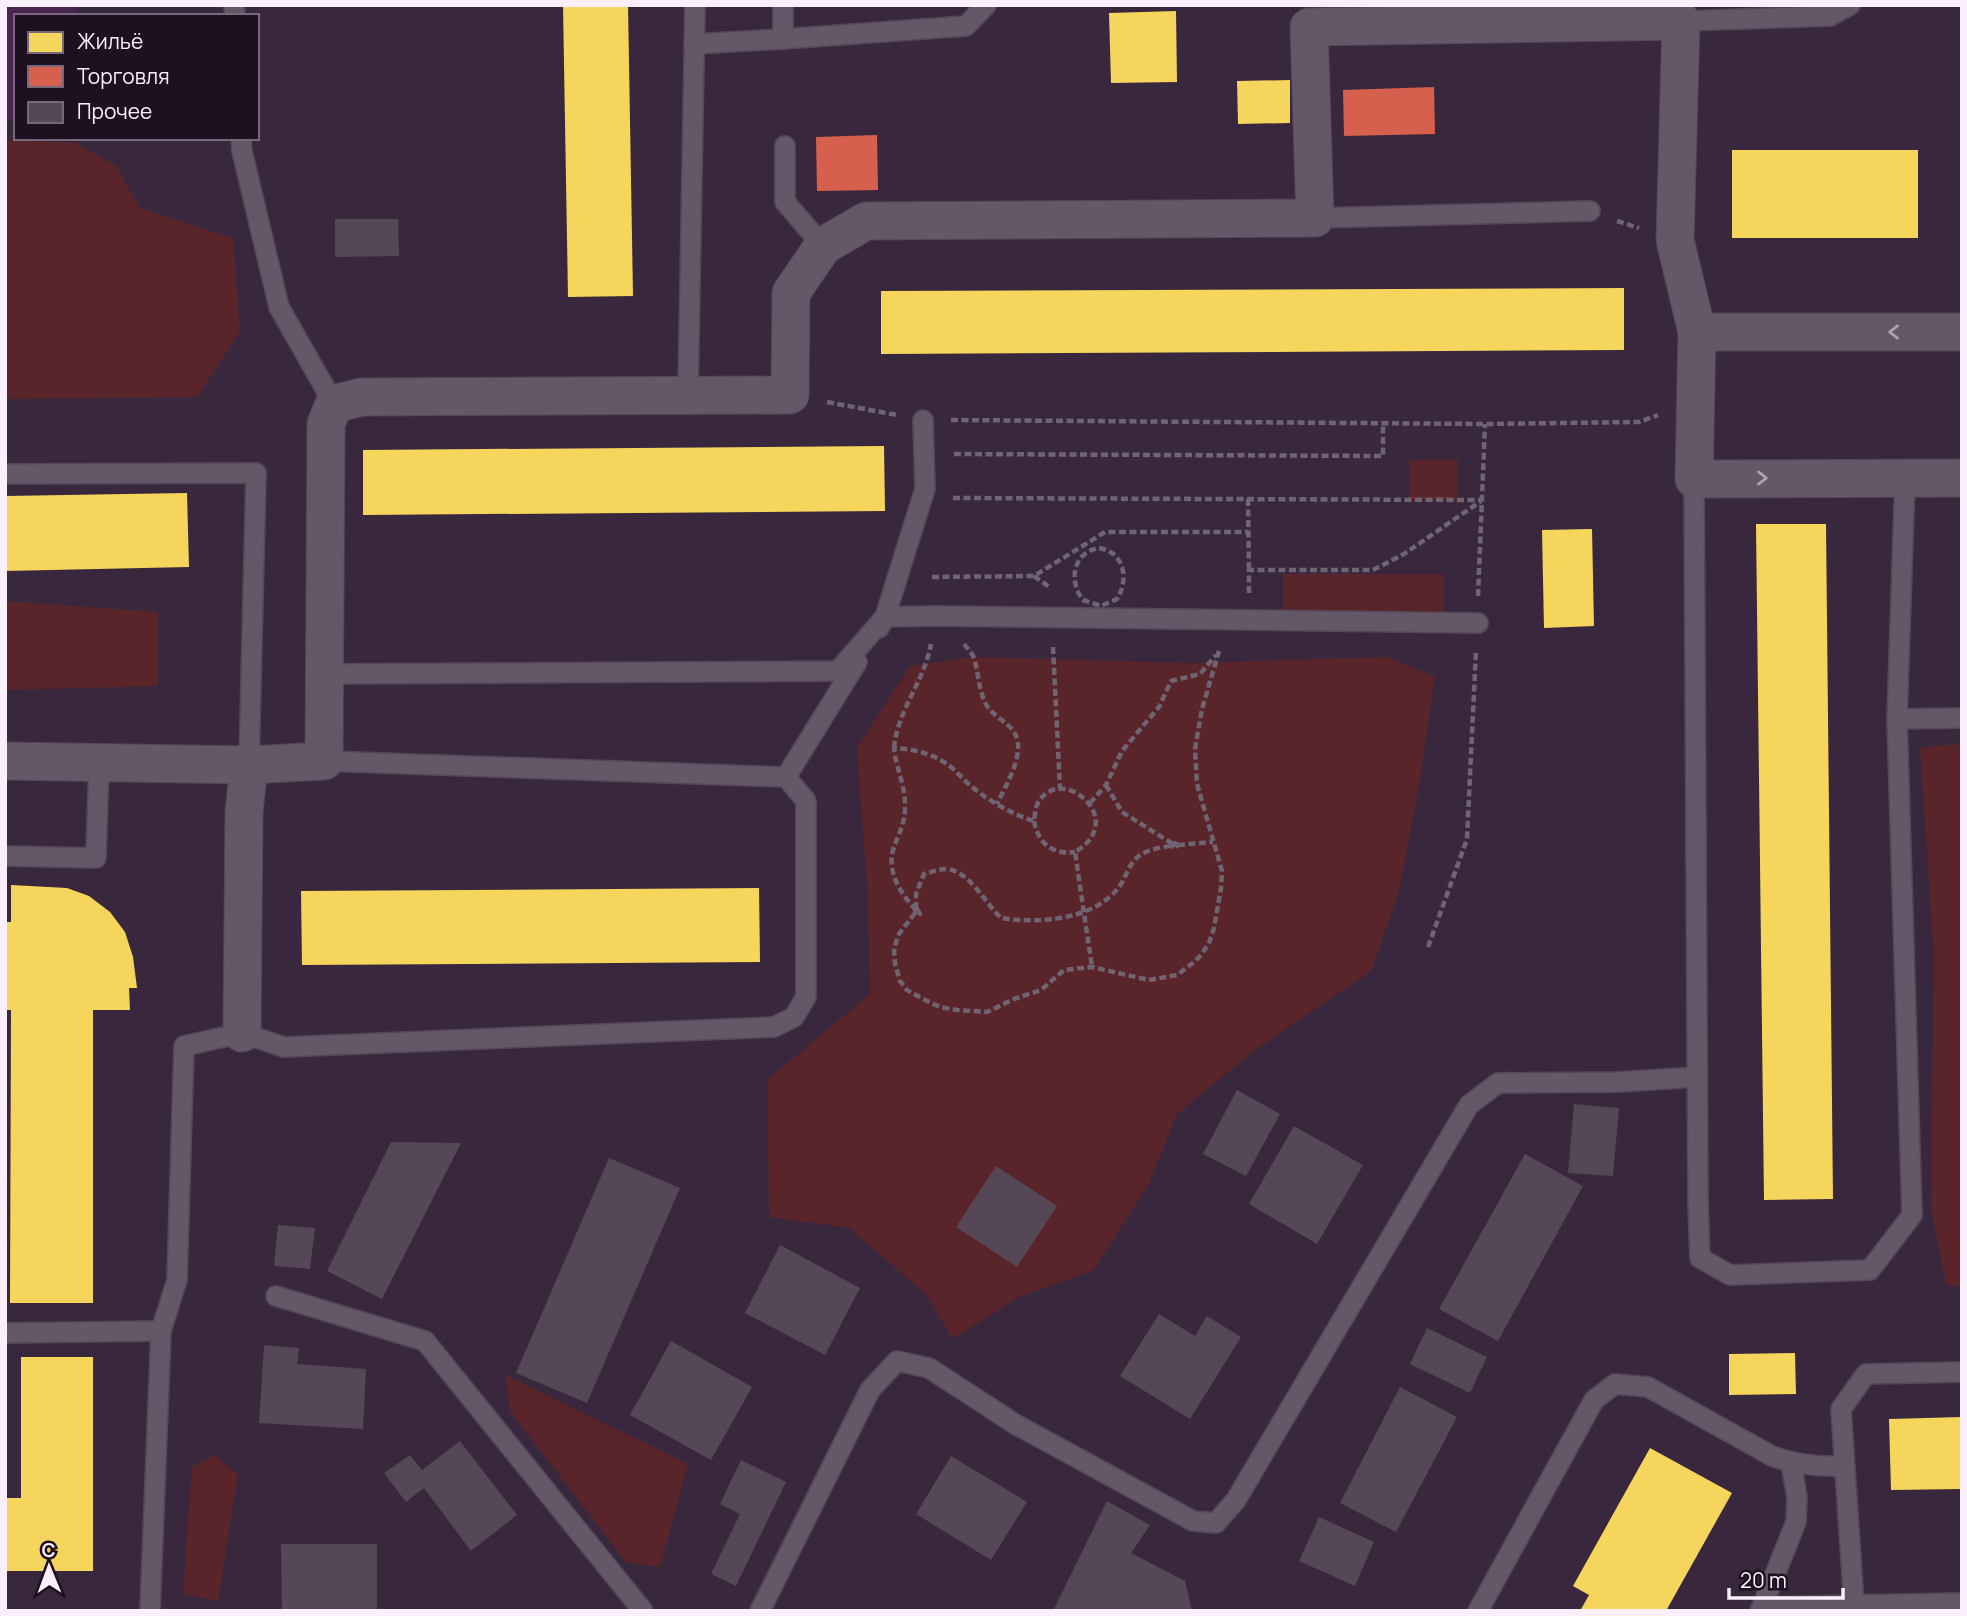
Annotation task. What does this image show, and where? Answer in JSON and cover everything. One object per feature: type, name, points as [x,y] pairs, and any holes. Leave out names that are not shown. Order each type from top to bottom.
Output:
[{"type":"street","points":[[5,761],[249,765],[324,761],[326,424],[334,404],[362,397],[790,395],[791,293],[823,246],[866,221],[1315,218],[1309,16],[1477,15],[1681,21],[1675,240],[1697,332],[1693,479],[1962,478]]},
{"type":"street","points":[[1697,332],[1962,332]]},
{"type":"street","points":[[242,1033],[244,812],[249,765]]},
{"type":"lane","points":[[688,395],[695,5]]},
{"type":"lane","points":[[783,5],[783,39]]},
{"type":"lane","points":[[694,44],[966,26],[986,5]]},
{"type":"lane","points":[[1681,21],[1830,16],[1850,5]]},
{"type":"lane","points":[[241,140],[279,307],[334,404]]},
{"type":"lane","points":[[785,146],[785,202],[823,246]]},
{"type":"lane","points":[[1315,218],[1590,211]]},
{"type":"lane","points":[[786,777],[885,617],[925,489],[923,420]]},
{"type":"lane","points":[[5,474],[256,473],[249,765]]},
{"type":"lane","points":[[1693,479],[1700,1258],[1730,1275],[1870,1270],[1912,1215],[1898,719],[1905,477]]},
{"type":"lane","points":[[324,674],[838,671],[885,617],[1248,619],[1478,624]]},
{"type":"lane","points":[[1898,719],[1962,718]]},
{"type":"lane","points":[[150,1611],[162,1331],[177,1280],[184,1046],[242,1033],[284,1047],[774,1027],[794,1017],[806,997],[806,801],[786,777],[324,761]]},
{"type":"lane","points":[[5,856],[96,858],[99,762]]},
{"type":"lane","points":[[760,1611],[870,1390],[897,1361],[929,1368],[1015,1424],[1193,1521],[1216,1523],[1236,1500],[1469,1105],[1498,1083],[1618,1082],[1697,1077]]},
{"type":"lane","points":[[276,1296],[425,1341],[643,1611]]},
{"type":"lane","points":[[5,1333],[162,1331]]},
{"type":"lane","points":[[1854,1605],[1841,1409],[1866,1374],[1962,1372]]},
{"type":"lane","points":[[1478,1611],[1594,1400],[1615,1384],[1648,1387],[1791,1464],[1844,1466]]},
{"type":"lane","points":[[1791,1464],[1797,1497],[1796,1522],[1761,1609],[1962,1603]]},
{"type":"path","points":[[1590,211],[1675,240]]},
{"type":"path","points":[[790,395],[923,420],[1485,424],[1639,422],[1695,401]]},
{"type":"path","points":[[925,489],[938,454],[1383,456],[1383,423]]},
{"type":"path","points":[[1428,947],[1467,839],[1485,424]]},
{"type":"path","points":[[946,498],[1482,500]]},
{"type":"path","points":[[1248,499],[1248,619]]},
{"type":"path","points":[[1249,570],[1373,570],[1404,554],[1482,500]]},
{"type":"path","points":[[932,577],[1034,576],[1105,532],[1248,532]]},
{"type":"path","points":[[1105,532],[1105,549]]},
{"type":"path","points":[[1090,549],[1105,549],[1114,553],[1120,562],[1124,581],[1117,599],[1101,606],[1083,600],[1076,587],[1074,573],[1078,559],[1084,553],[1090,549]]},
{"type":"path","points":[[915,912],[900,890],[891,863],[901,834],[905,806],[894,748],[897,727],[923,674],[931,646],[932,616]]},
{"type":"path","points":[[932,616],[963,643],[974,657],[977,680],[987,706],[998,719],[1011,727],[1018,738],[1017,756],[997,804]]},
{"type":"path","points":[[1051,618],[1060,789]]},
{"type":"path","points":[[1213,842],[1161,847],[1134,860],[1119,888],[1107,899],[1083,912],[1030,921],[1002,918],[953,870],[924,874],[916,894],[915,912],[899,934],[894,948],[900,981],[907,990],[940,1007],[987,1012],[1041,990],[1064,970],[1091,967],[1149,980],[1177,975],[1202,955],[1214,929],[1222,871],[1197,784],[1195,749],[1202,709],[1219,651],[1221,620]]},
{"type":"path","points":[[1090,803],[1106,785],[1122,751],[1160,707],[1171,681],[1200,674],[1219,651]]},
{"type":"path","points":[[894,748],[942,760],[973,788],[997,804],[1034,821]]},
{"type":"path","points":[[1106,785],[1122,811],[1174,845]]},
{"type":"path","points":[[1060,789],[1077,792],[1090,803],[1095,826],[1088,843],[1075,852],[1057,851],[1040,841],[1034,821],[1037,805],[1043,796],[1060,789]]},
{"type":"path","points":[[1075,852],[1091,967]]},
{"type":"shaded area","points":[[5,5],[78,5],[77,14],[14,14],[14,121],[5,120]]},
{"type":"shaded area","points":[[5,140],[76,143],[116,166],[140,208],[233,238],[240,331],[197,397],[5,399]]},
{"type":"shaded area","points":[[1409,460],[1458,460],[1458,501],[1409,501]]},
{"type":"shaded area","points":[[1283,574],[1444,574],[1444,623],[1283,620]]},
{"type":"shaded area","points":[[5,601],[158,612],[158,686],[5,690]]},
{"type":"shaded area","points":[[973,657],[1192,663],[1387,657],[1435,677],[1418,791],[1399,891],[1371,971],[1255,1050],[1177,1114],[1149,1183],[1094,1270],[1017,1298],[953,1339],[925,1293],[849,1228],[769,1217],[767,1080],[870,994],[868,898],[857,748],[910,666]]},
{"type":"shaded area","points":[[1962,743],[1962,1287],[1946,1285],[1931,1209],[1934,953],[1920,748]]},
{"type":"shaded area","points":[[506,1375],[688,1464],[660,1567],[626,1562],[510,1411]]},
{"type":"shaded area","points":[[215,1455],[238,1475],[218,1601],[183,1594],[192,1467]]},
{"type":"building: Жильё","points":[[563,5],[628,5],[633,296],[568,297]]},
{"type":"building: Жильё","points":[[1176,11],[1177,82],[1111,83],[1109,13]]},
{"type":"building: Жильё","points":[[1290,80],[1290,123],[1238,124],[1237,81]]},
{"type":"building: Жильё","points":[[1732,150],[1918,150],[1918,238],[1732,238]]},
{"type":"building: Жильё","points":[[1624,288],[1624,350],[881,354],[881,291]]},
{"type":"building: Жильё","points":[[884,446],[885,511],[363,515],[363,450]]},
{"type":"building: Жильё","points":[[187,493],[189,567],[5,571],[5,496]]},
{"type":"building: Жильё","points":[[1756,524],[1826,524],[1833,1199],[1764,1200]]},
{"type":"building: Жильё","points":[[1592,529],[1594,626],[1544,628],[1542,530]]},
{"type":"building: Жильё","points":[[11,885],[67,888],[89,896],[110,912],[125,932],[133,957],[137,988],[129,988],[130,1010],[93,1010],[93,1303],[10,1303],[11,1010],[5,1010],[5,922],[11,922]]},
{"type":"building: Жильё","points":[[759,888],[760,962],[302,965],[301,891]]},
{"type":"building: Жильё","points":[[1795,1353],[1796,1394],[1729,1395],[1729,1354]]},
{"type":"building: Жильё","points":[[21,1357],[93,1357],[93,1571],[5,1571],[5,1498],[21,1498]]},
{"type":"building: Жильё","points":[[1962,1417],[1962,1489],[1891,1490],[1889,1419]]},
{"type":"building: Жильё","points":[[1650,1448],[1732,1493],[1666,1611],[1580,1611],[1589,1595],[1573,1586]]},
{"type":"building: Торговля","points":[[1434,87],[1435,134],[1344,136],[1343,90]]},
{"type":"building: Торговля","points":[[877,135],[878,190],[817,191],[816,137]]},
{"type":"building: Прочее","points":[[335,219],[398,219],[399,256],[335,257]]},
{"type":"building: Прочее","points":[[1237,1090],[1280,1114],[1246,1176],[1203,1154]]},
{"type":"building: Прочее","points":[[1574,1104],[1619,1108],[1613,1176],[1568,1173]]},
{"type":"building: Прочее","points":[[1294,1126],[1363,1165],[1317,1244],[1249,1204]]},
{"type":"building: Прочее","points":[[391,1142],[461,1143],[382,1299],[327,1271]]},
{"type":"building: Прочее","points":[[1525,1154],[1583,1186],[1498,1341],[1439,1309]]},
{"type":"building: Прочее","points":[[609,1158],[680,1188],[587,1403],[516,1373]]},
{"type":"building: Прочее","points":[[996,1166],[1057,1206],[1017,1267],[956,1227]]},
{"type":"building: Прочее","points":[[278,1225],[315,1228],[310,1269],[274,1266]]},
{"type":"building: Прочее","points":[[780,1245],[860,1288],[825,1355],[745,1313]]},
{"type":"building: Прочее","points":[[1159,1314],[1195,1336],[1207,1316],[1241,1337],[1190,1419],[1120,1376]]},
{"type":"building: Прочее","points":[[1427,1328],[1487,1357],[1470,1393],[1410,1364]]},
{"type":"building: Прочее","points":[[671,1341],[752,1387],[711,1460],[630,1415]]},
{"type":"building: Прочее","points":[[264,1345],[299,1348],[297,1364],[366,1369],[363,1429],[259,1423]]},
{"type":"building: Прочее","points":[[1400,1387],[1457,1417],[1396,1532],[1340,1503]]},
{"type":"building: Прочее","points":[[460,1441],[517,1515],[471,1551],[424,1488],[406,1502],[384,1473],[410,1455],[422,1470]]},
{"type":"building: Прочее","points":[[951,1456],[1027,1502],[991,1560],[916,1514]]},
{"type":"building: Прочее","points":[[741,1460],[786,1482],[736,1586],[711,1574],[740,1514],[720,1504]]},
{"type":"building: Прочее","points":[[1107,1501],[1150,1525],[1131,1553],[1185,1581],[1192,1611],[1053,1611]]},
{"type":"building: Прочее","points":[[1319,1517],[1374,1542],[1355,1586],[1299,1561]]},
{"type":"building: Прочее","points":[[281,1544],[377,1544],[377,1611],[282,1611]]}]
